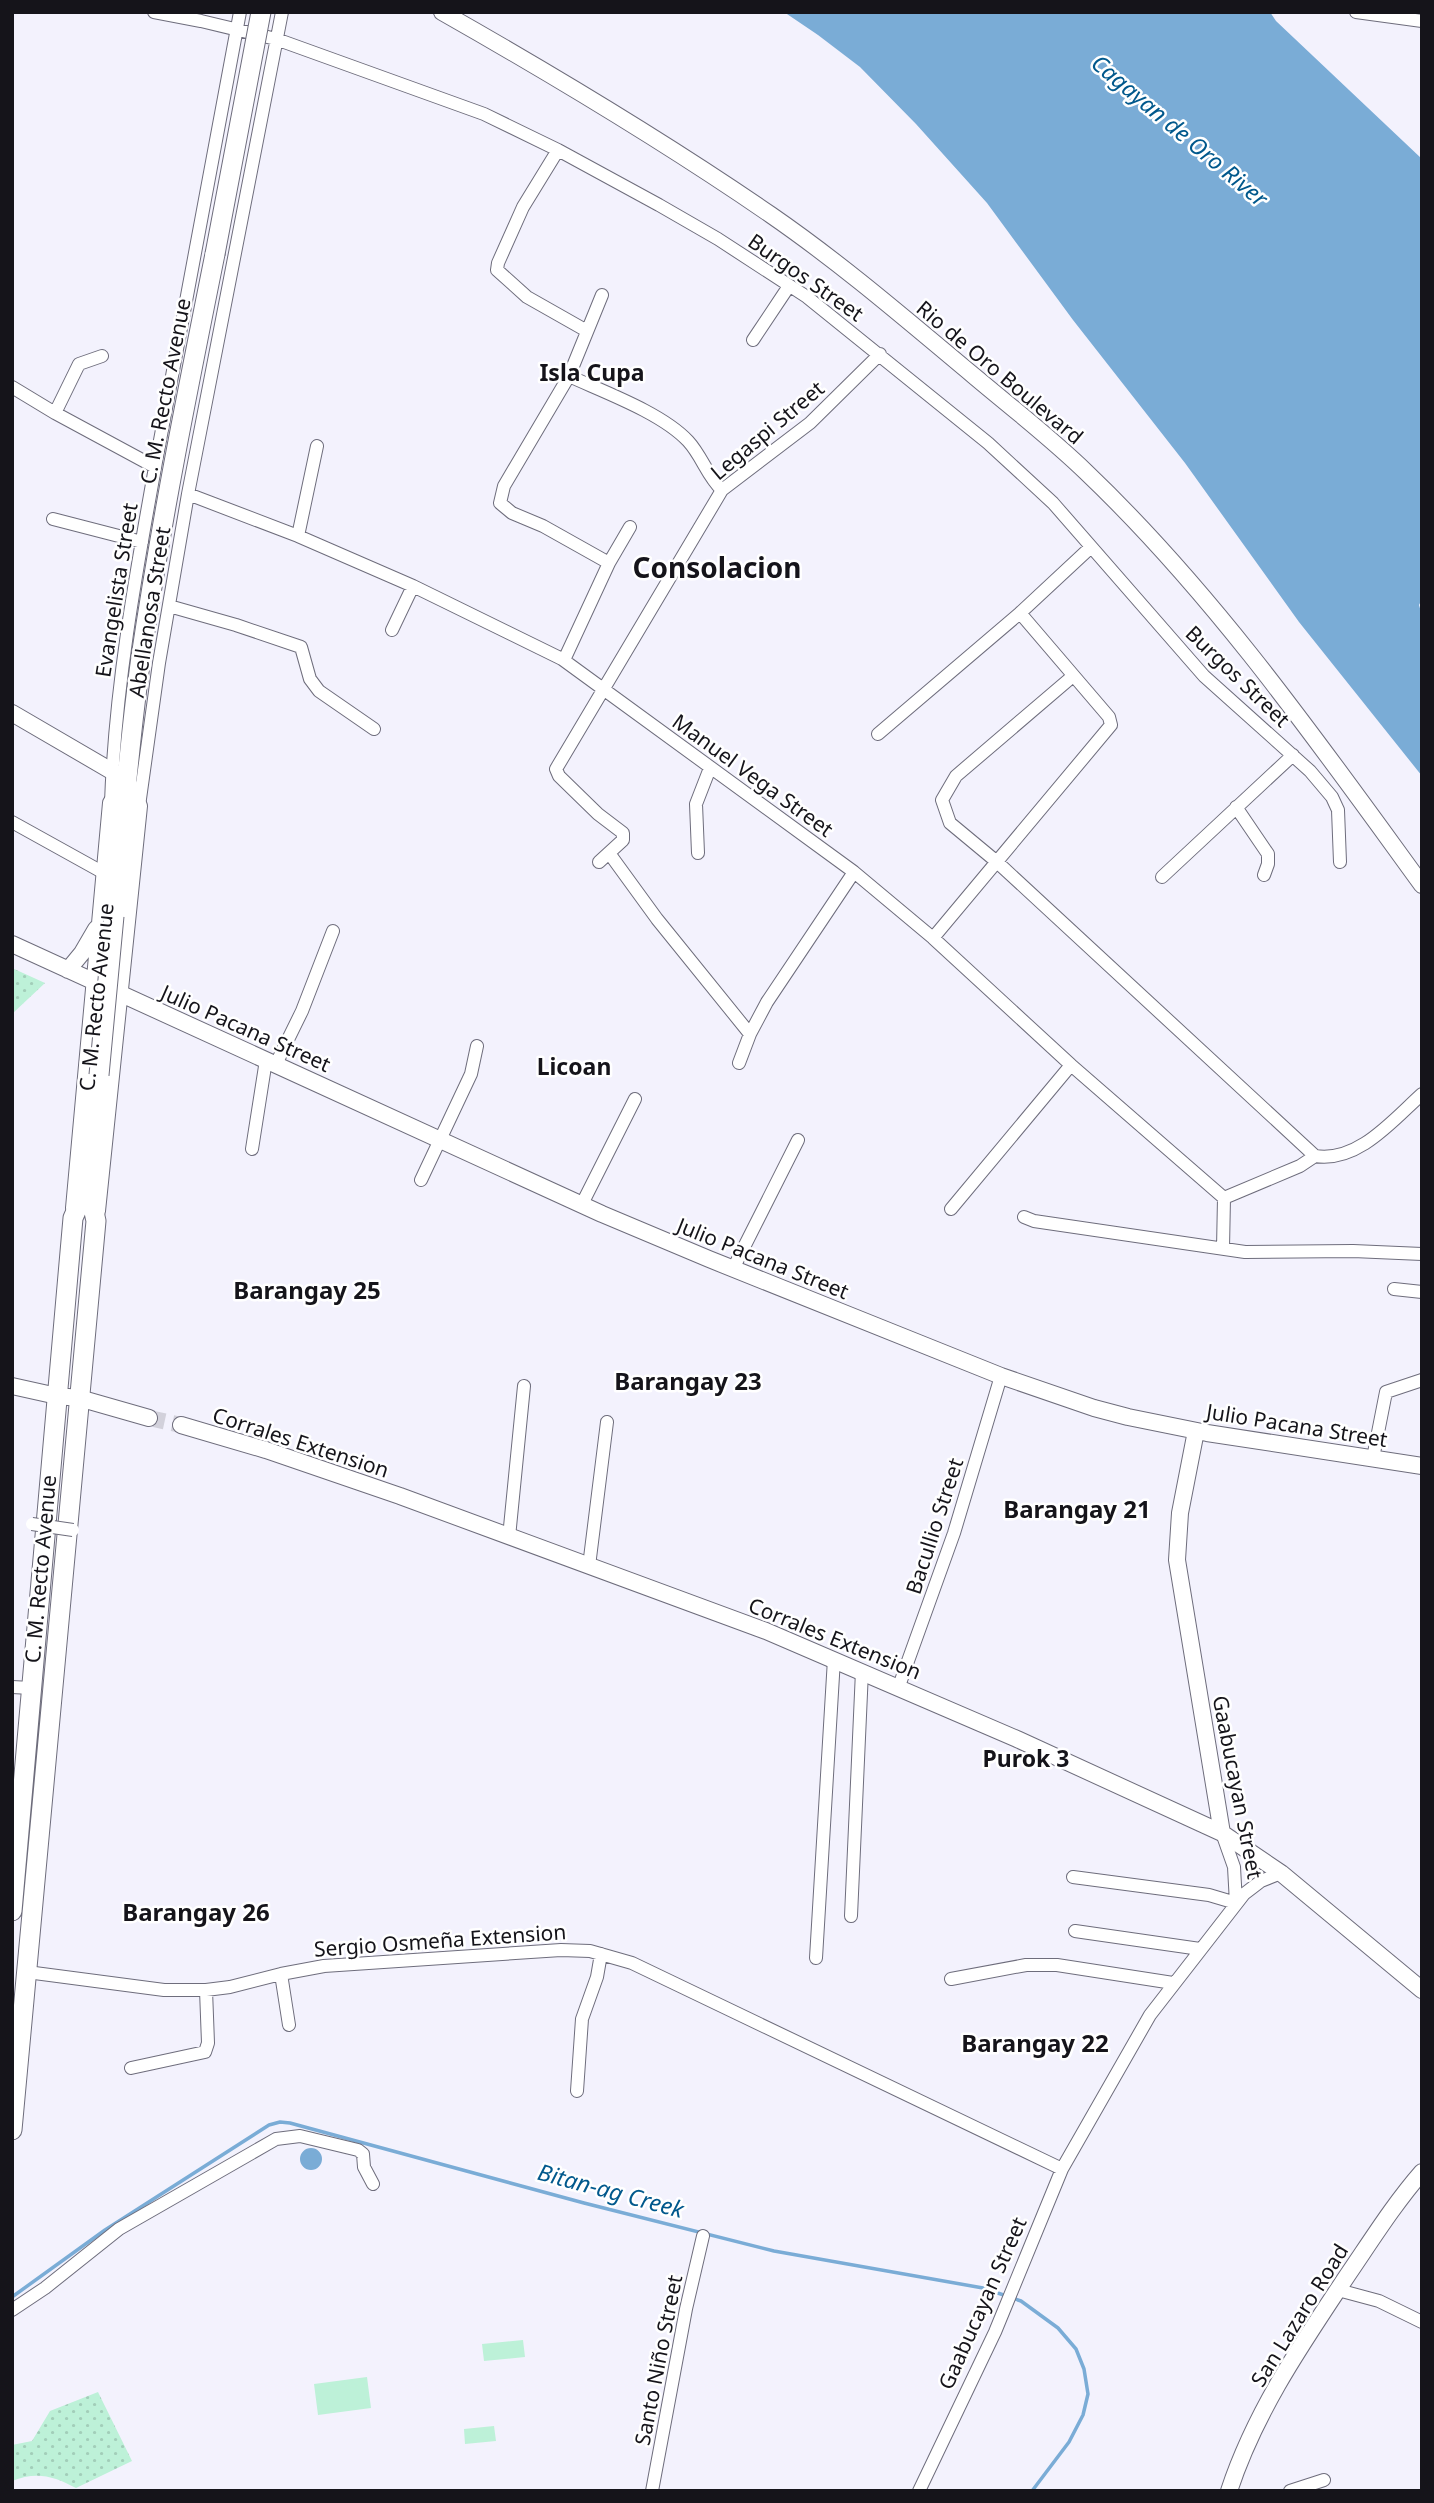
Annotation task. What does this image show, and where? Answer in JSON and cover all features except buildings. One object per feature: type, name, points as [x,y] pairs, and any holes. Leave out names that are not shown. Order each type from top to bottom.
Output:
[{"type":"highway","name":"C. M. Recto Avenue","points":[[12,1910],[22,1688],[57,1396],[73,1218],[88,1184],[99,1076],[107,920],[119,776],[169,484],[261,12]]},
{"type":"highway","name":"C. M. Recto Avenue","points":[[12,2130],[20,1972],[96,1220],[88,1184]]},
{"type":"main road","name":"Rio de Oro Boulevard","points":[[442,12],[678,155],[772,216],[938,346],[1085,471],[1203,599],[1277,690],[1422,885]]},
{"type":"main road","points":[[14,718],[119,776],[139,806]]},
{"type":"main road","name":"C. M. Recto Avenue","points":[[73,1218],[94,982],[107,920],[104,873],[111,803],[119,776]]},
{"type":"main road","name":"C. M. Recto Avenue","points":[[96,1220],[139,806]]},
{"type":"main road","points":[[68,970],[107,920]]},
{"type":"main road","name":"Julio Pacana Street","points":[[12,944],[582,1204],[733,1269],[1001,1376],[1094,1408],[1196,1431],[1422,1466]]},
{"type":"main road","points":[[12,1386],[79,1398],[149,1418]]},
{"type":"main road","name":"Corrales Extension","points":[[181,1425],[266,1450],[766,1631],[899,1686],[1222,1833],[1281,1873],[1422,1990]]},
{"type":"main road","name":"Gaabucayan Street","points":[[1196,1431],[1180,1513],[1177,1560],[1222,1833]]},
{"type":"main road","name":"San Lazaro Road","points":[[1229,2491],[1240,2461],[1284,2370],[1422,2172]]},
{"type":"street","name":"Burgos Street","points":[[154,12],[276,39],[484,114],[558,150],[710,234],[807,297],[988,443],[1053,503],[1204,676],[1310,771],[1332,797],[1338,810],[1340,862]]},
{"type":"street","name":"Evangelista Street","points":[[119,776],[122,660],[155,467],[240,12]]},
{"type":"street","name":"Abellanosa Street","points":[[139,806],[188,494],[282,12]]},
{"type":"street","points":[[1356,12],[1422,21]]},
{"type":"street","points":[[558,150],[523,207],[497,270],[527,297],[587,331]]},
{"type":"street","points":[[753,340],[789,286]]},
{"type":"street","points":[[602,295],[569,376],[504,486],[500,503],[512,513],[542,526],[609,563]]},
{"type":"street","name":"Legaspi Street","points":[[750,1034],[604,858],[623,840],[623,833],[598,814],[555,769],[722,490],[810,423],[880,354]]},
{"type":"street","points":[[55,413],[79,364],[102,356]]},
{"type":"street","points":[[569,376],[669,425],[696,450],[716,485],[722,490]]},
{"type":"street","points":[[12,387],[155,467]]},
{"type":"street","points":[[298,536],[317,446]]},
{"type":"street","name":"Manuel Vega Street","points":[[188,494],[298,536],[413,586],[564,660],[604,687],[854,872],[933,938],[1071,1065],[1224,1198]]},
{"type":"street","points":[[53,519],[142,542]]},
{"type":"street","points":[[564,660],[609,563],[629,527]]},
{"type":"street","points":[[878,734],[1020,613],[1091,547]]},
{"type":"street","points":[[392,630],[413,586]]},
{"type":"street","points":[[169,606],[236,625],[301,648],[314,686],[374,729]]},
{"type":"street","points":[[933,938],[1111,725],[1109,717],[1020,613]]},
{"type":"street","points":[[1073,676],[956,776],[942,800],[950,823],[997,862],[1315,1156]]},
{"type":"street","points":[[1162,877],[1293,755]]},
{"type":"street","points":[[698,853],[696,804],[710,768]]},
{"type":"street","points":[[1236,807],[1268,854],[1264,875]]},
{"type":"street","points":[[12,822],[104,873]]},
{"type":"street","points":[[739,1063],[750,1034],[767,1002],[854,872]]},
{"type":"street","points":[[252,1149],[271,1062],[302,1011],[333,930]]},
{"type":"street","points":[[421,1180],[471,1074],[477,1046]]},
{"type":"street","points":[[951,1209],[1071,1065]]},
{"type":"street","points":[[1223,1248],[1224,1198],[1300,1166],[1315,1156],[1333,1156],[1346,1152],[1376,1136],[1422,1094]]},
{"type":"street","points":[[582,1204],[635,1099]]},
{"type":"street","points":[[733,1269],[798,1140]]},
{"type":"street","points":[[1024,1217],[1034,1221],[1245,1252],[1353,1251],[1422,1254]]},
{"type":"street","points":[[1394,1289],[1422,1292]]},
{"type":"street","name":"Bacullio Street","points":[[899,1686],[954,1533],[1001,1376]]},
{"type":"street","points":[[1373,1458],[1386,1392],[1422,1380]]},
{"type":"street","points":[[509,1537],[524,1386]]},
{"type":"street","points":[[589,1566],[607,1422]]},
{"type":"street","points":[[32,1524],[84,1532]]},
{"type":"street","points":[[816,1958],[834,1659]]},
{"type":"street","points":[[851,1916],[862,1671]]},
{"type":"street","name":"Gaabucayan Street","points":[[919,2491],[995,2332],[1062,2169],[1150,2015],[1236,1903],[1234,1867],[1222,1833]]},
{"type":"street","points":[[1073,1877],[1209,1895],[1236,1903],[1253,1886],[1281,1873]]},
{"type":"street","points":[[1075,1931],[1200,1950]]},
{"type":"street","name":"Sergio Osmeña Extension","points":[[20,1972],[164,1990],[206,1990],[324,1966],[569,1950],[601,1954],[632,1963],[1062,2169]]},
{"type":"street","points":[[577,2091],[582,2019],[597,1977],[601,1954]]},
{"type":"street","points":[[951,1979],[1026,1965],[1047,1965],[1173,1983]]},
{"type":"street","points":[[281,1974],[289,2025]]},
{"type":"street","points":[[131,2068],[205,2052],[208,2043],[206,1990]]},
{"type":"street","points":[[12,2310],[45,2288],[119,2229],[276,2139],[300,2136],[358,2150],[363,2154],[363,2167],[373,2184]]},
{"type":"street","name":"Santo Niño Street","points":[[652,2491],[686,2309],[703,2236]]},
{"type":"street","points":[[1338,2290],[1379,2301],[1422,2322]]},
{"type":"street","points":[[1290,2491],[1321,2484]]},
{"type":"green space","points":[[12,968],[45,983],[12,1014]]},
{"type":"green space","points":[[523,2340],[525,2357],[484,2361],[482,2344]]},
{"type":"green space","points":[[367,2377],[371,2408],[318,2415],[314,2384]]},
{"type":"green space","points":[[98,2392],[132,2461],[76,2488],[45,2476],[29,2476],[12,2481],[12,2445],[32,2441],[50,2411]]},
{"type":"green space","points":[[494,2426],[496,2441],[465,2444],[464,2429]]},
{"type":"water","name":"Cagayan de Oro River","points":[[784,12],[1270,12],[1276,21],[1422,159],[1422,599],[1419,605],[1422,615],[1422,776],[1299,622],[1185,463],[1073,320],[987,203],[860,67]]},
{"type":"water","points":[[311,2148],[319,2151],[322,2159],[319,2167],[311,2170],[303,2167],[300,2159],[303,2151]]},
{"type":"waterway","name":"Bitan-ag Creek","points":[[12,2297],[105,2230],[269,2125],[290,2123],[584,2203],[774,2251],[983,2288],[1021,2301],[1058,2328],[1076,2349],[1084,2369],[1088,2394],[1083,2415],[1069,2442],[1032,2491]]},
{"type":"tunnel","points":[[149,1418],[181,1425]]},
{"type":"district","name":"Isla Cupa","points":[[592,372]]},
{"type":"district","name":"Consolacion","points":[[717,567]]},
{"type":"district","name":"Licoan","points":[[574,1066]]},
{"type":"district","name":"Barangay 25","points":[[307,1289]]},
{"type":"district","name":"Barangay 23","points":[[688,1380]]},
{"type":"district","name":"Barangay 21","points":[[1077,1508]]},
{"type":"district","name":"Purok 3","points":[[1026,1758]]},
{"type":"district","name":"Barangay 26","points":[[196,1911]]},
{"type":"district","name":"Barangay 22","points":[[1035,2042]]}]
